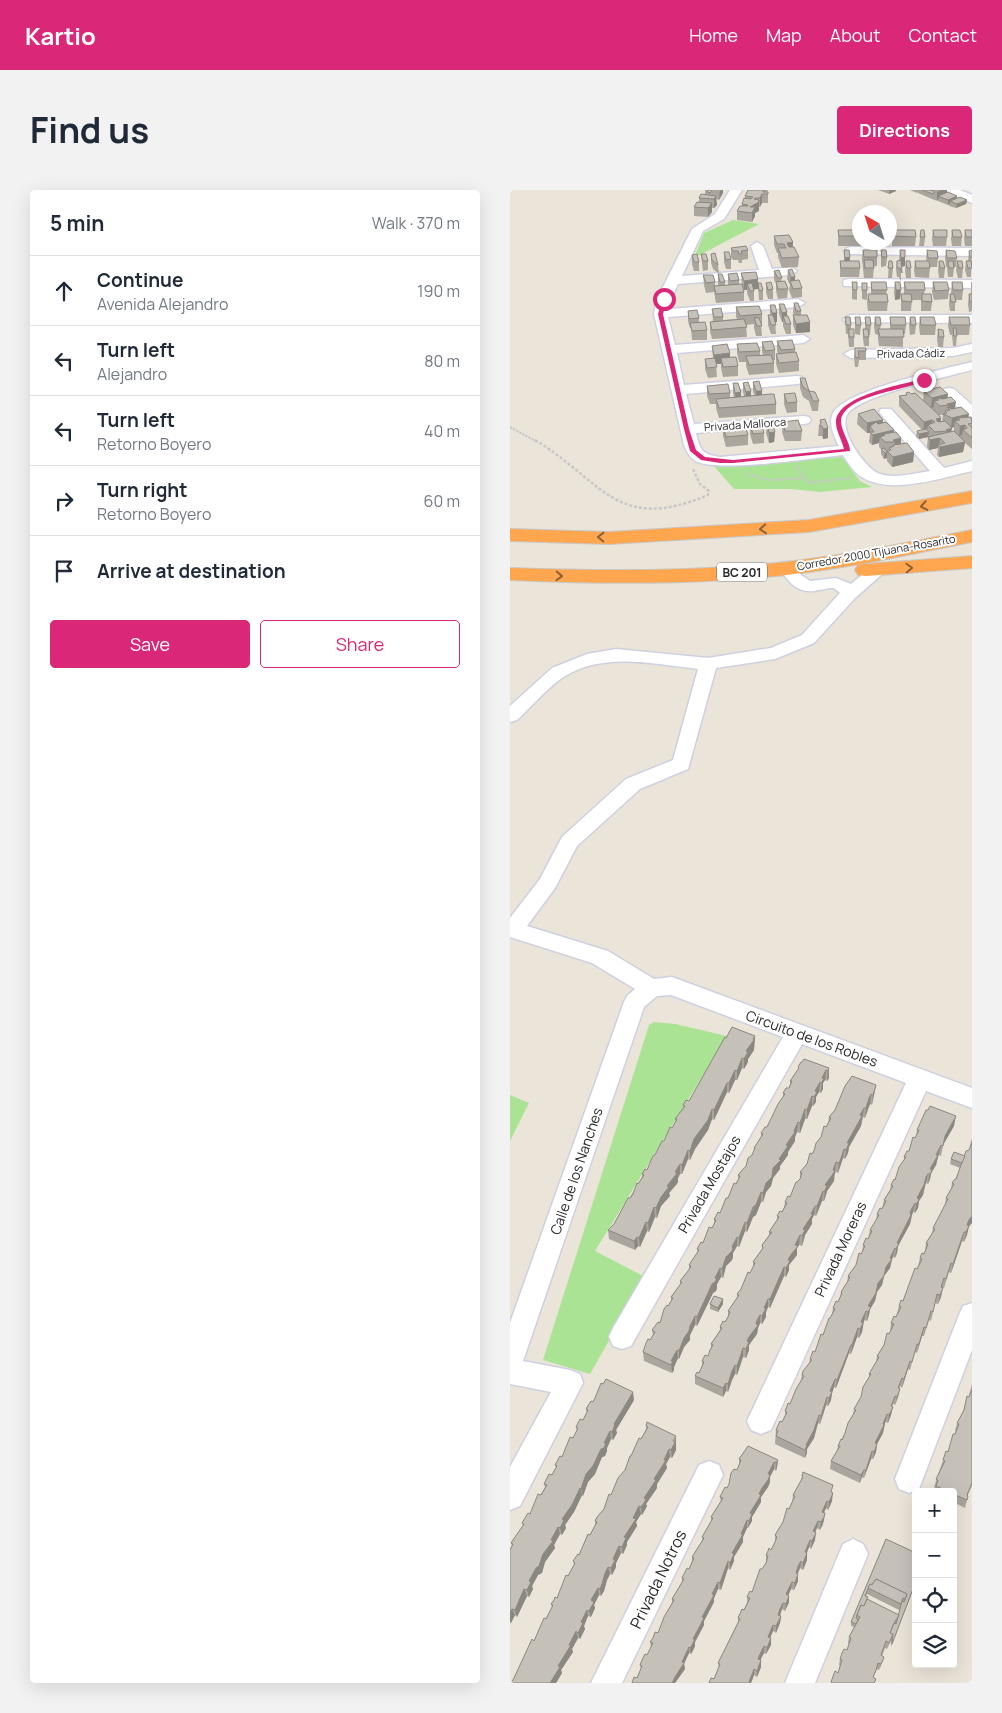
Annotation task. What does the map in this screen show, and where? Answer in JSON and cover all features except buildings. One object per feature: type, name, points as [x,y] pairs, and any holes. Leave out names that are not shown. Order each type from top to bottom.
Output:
[{"type":"highway","points":[[510,535],[609,538],[809,526],[972,497]]},
{"type":"highway","name":"Corredor 2000 Tijuana-Rosarito","points":[[789,571],[972,536]]},
{"type":"highway","points":[[789,571],[880,569],[972,562]]},
{"type":"highway","name":"BC 201","points":[[510,574],[602,578],[720,574],[779,577],[789,571]]},
{"type":"street","points":[[736,190],[720,216],[695,234],[664,299],[661,314],[691,445],[700,457],[720,462],[848,450]]},
{"type":"street","points":[[950,190],[972,199]]},
{"type":"street","points":[[757,246],[766,273]]},
{"type":"street","points":[[851,252],[972,252]]},
{"type":"street","points":[[674,280],[791,271]]},
{"type":"street","points":[[849,283],[972,284]]},
{"type":"street","points":[[661,314],[798,303]]},
{"type":"street","points":[[850,319],[972,319]]},
{"type":"street","points":[[668,350],[803,339]]},
{"type":"street","name":"Privada Cádiz","points":[[850,354],[953,352],[972,348]]},
{"type":"street","points":[[972,366],[861,398],[843,410],[838,422],[848,450],[856,464],[870,476],[879,480],[900,481],[972,466]]},
{"type":"street","points":[[679,390],[796,380]]},
{"type":"street","points":[[949,392],[972,414]]},
{"type":"street","points":[[886,412],[940,473]]},
{"type":"street","name":"Privada Mallorca","points":[[686,429],[804,420]]},
{"type":"street","points":[[510,716],[558,672],[587,660],[616,655],[708,664],[775,653],[808,639],[849,594],[880,569]]},
{"type":"street","points":[[789,571],[801,585],[842,584],[849,594]]},
{"type":"street","points":[[651,988],[600,957],[511,929],[548,883],[569,842],[633,784],[681,764],[708,664]]},
{"type":"street","name":"Circuito de los Robles","points":[[651,988],[672,986],[972,1098]]},
{"type":"street","name":"Calle de los Nanches","points":[[510,1361],[635,1002],[651,988]]},
{"type":"street","name":"Privada Mostajos","points":[[622,1337],[797,1032]]},
{"type":"street","name":"Privada Moreras","points":[[761,1421],[920,1078]]},
{"type":"street","points":[[910,1479],[972,1315]]},
{"type":"street","points":[[510,1371],[570,1383],[510,1496]]},
{"type":"street","name":"Privada Notros","points":[[606,1683],[709,1475]]},
{"type":"street","points":[[800,1683],[853,1554]]},
{"type":"path","points":[[510,427],[533,439],[565,461],[611,498],[633,506],[667,508],[708,495],[709,491],[700,484],[689,463],[700,457]]},
{"type":"path","points":[[791,456],[808,483],[870,476]]},
{"type":"green space","points":[[733,220],[759,224],[694,258],[704,233]]},
{"type":"green space","points":[[842,457],[860,481],[872,487],[820,492],[791,489],[734,489],[713,465]]},
{"type":"green space","points":[[654,1022],[675,1024],[727,1036],[595,1251],[645,1277],[590,1374],[543,1360],[649,1025]]},
{"type":"green space","points":[[510,1095],[529,1103],[510,1141]]},
{"type":"route","points":[[664,299],[661,314],[686,429],[693,451],[703,459],[720,462],[848,450],[838,422],[843,410],[861,398],[924,380]]}]
